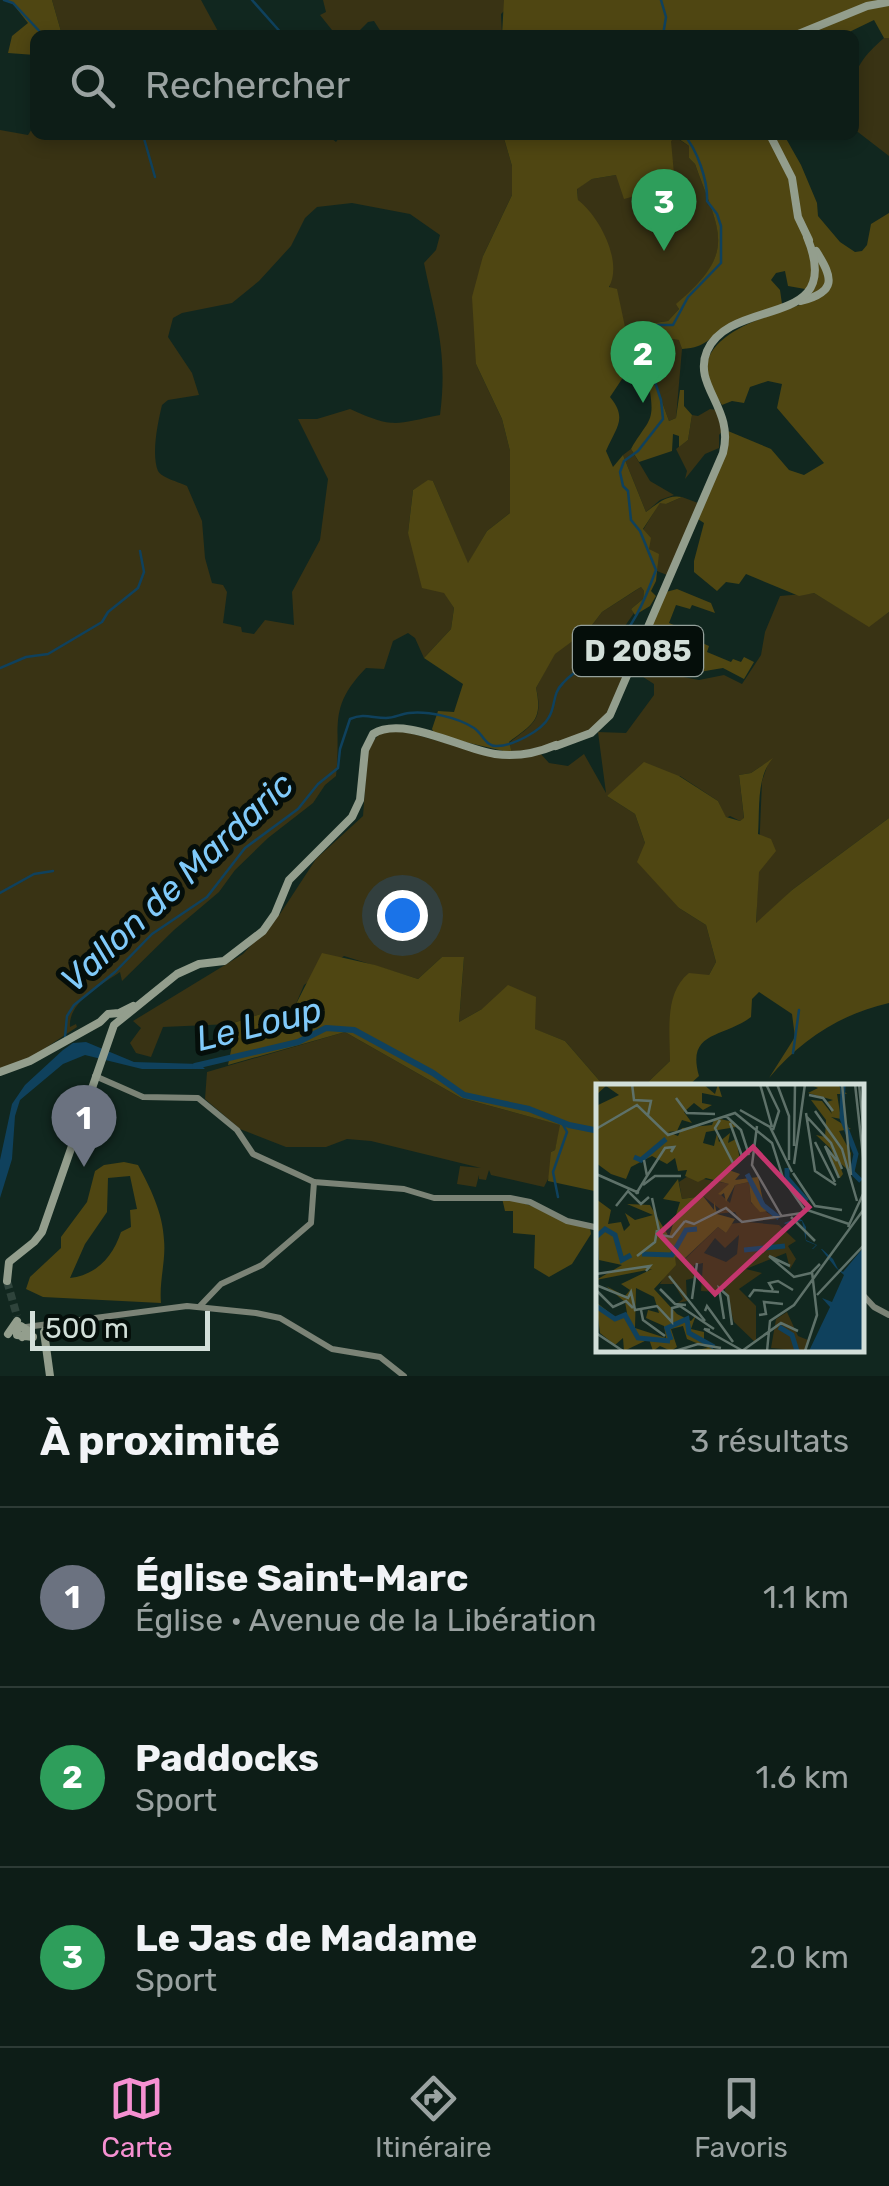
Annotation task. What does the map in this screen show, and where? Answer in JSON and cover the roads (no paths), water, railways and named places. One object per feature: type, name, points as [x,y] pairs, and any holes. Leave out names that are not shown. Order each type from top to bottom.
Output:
[{"type":"main road","points":[[810,30],[887,2]]},
{"type":"main road","name":"D 2085","points":[[772,140],[792,178],[797,212],[816,261],[816,276],[797,302]]},
{"type":"main road","name":"D 2085","points":[[111,1023],[188,968],[224,960],[270,923],[288,880],[352,817],[362,792],[365,750],[378,731],[394,727],[492,754],[520,754],[591,733],[610,714],[723,453],[725,420],[705,376],[708,350],[729,328],[823,294],[830,280],[827,268],[807,237]]},
{"type":"main road","points":[[0,1072],[111,1023]]},
{"type":"main road","points":[[7,1281],[9,1262],[42,1232],[111,1023]]},
{"type":"main road","points":[[48,1327],[44,1331],[49,1371]]},
{"type":"main road","points":[[18,1330],[43,1340],[46,1346]]},
{"type":"street","points":[[96,1075],[143,1098],[198,1098],[232,1126],[253,1154],[314,1182],[404,1189],[434,1198],[507,1197],[530,1202],[568,1221],[596,1227]]},
{"type":"street","points":[[200,1306],[221,1284],[258,1268],[311,1223],[314,1182]]},
{"type":"street","points":[[864,1295],[889,1315]]},
{"type":"street","points":[[18,1330],[146,1309],[200,1306],[272,1315],[332,1349],[380,1357],[404,1376]]},
{"type":"street","points":[[18,1330],[73,1321]]},
{"type":"water","name":"Le Loup","points":[[86,1042],[134,1062],[200,1064],[205,1069],[142,1069],[85,1055],[63,1064],[20,1100],[12,1159],[0,1198],[0,1160],[12,1104],[25,1085],[63,1050],[73,1043]]},
{"type":"waterway","points":[[4,0],[13,3],[38,30]]},
{"type":"waterway","points":[[252,0],[279,30]]},
{"type":"waterway","name":"Vallon de Mardaric","points":[[661,0],[666,17],[664,30]]},
{"type":"waterway","points":[[144,140],[155,177]]},
{"type":"waterway","name":"Vallon de Mardaric","points":[[65,1037],[67,1016],[74,1005],[115,972],[152,934],[207,897],[245,848],[298,809],[318,784],[338,768],[350,719],[433,714],[467,724],[493,746],[510,743],[545,722],[563,683],[606,653],[631,625],[656,570],[640,531],[631,520],[628,491],[620,472],[624,461],[638,451],[663,419],[661,400],[644,349],[657,325],[673,325],[688,297],[721,263],[721,226],[707,201],[706,184],[688,140]]},
{"type":"waterway","points":[[0,668],[26,657],[48,654],[102,622],[108,612],[138,588],[144,572],[140,551]]},
{"type":"waterway","points":[[0,893],[34,874],[53,871]]},
{"type":"waterway","points":[[793,1053],[799,1010]]},
{"type":"waterway","name":"Le Loup","points":[[195,1066],[298,1042],[326,1028],[354,1030],[433,1073],[464,1095],[529,1109],[569,1125],[596,1130]]},
{"type":"waterway","points":[[558,1197],[553,1172],[567,1132],[562,1123]]},
{"type":"tunnel","points":[[7,1281],[17,1316]]},
{"type":"place","name":"Le Jas de Madame","points":[[664,251]]},
{"type":"place","name":"Paddocks","points":[[643,403]]},
{"type":"place","name":"Église Saint-Marc","points":[[84,1167]]}]
